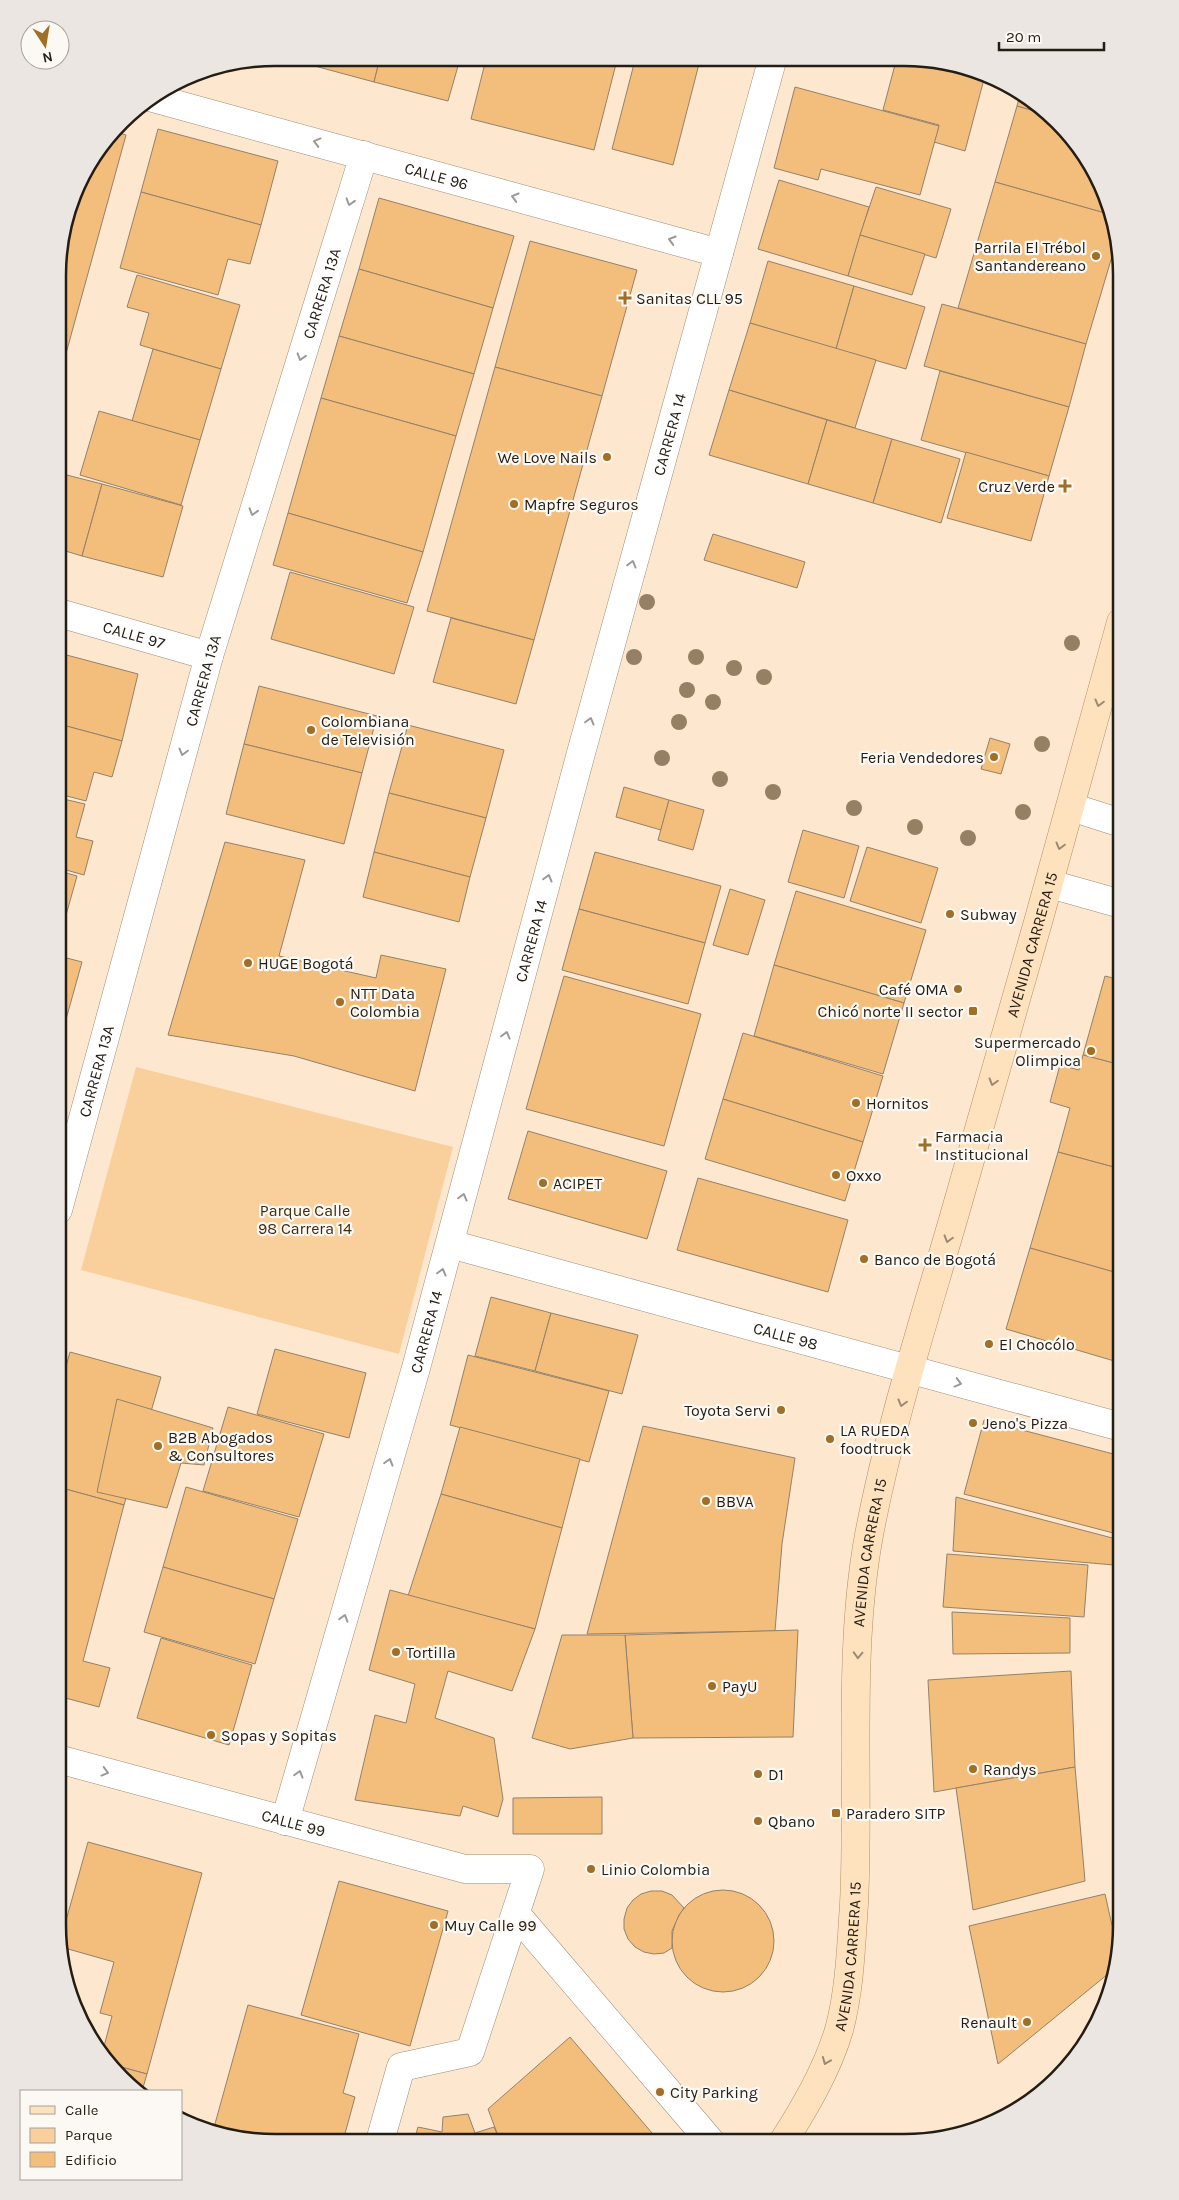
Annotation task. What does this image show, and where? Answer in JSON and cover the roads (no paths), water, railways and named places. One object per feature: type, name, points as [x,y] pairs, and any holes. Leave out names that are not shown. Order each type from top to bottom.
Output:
[{"type":"main road","name":"AVENIDA CARRERA 15","points":[[787,2134],[815,2088],[838,2030],[850,1963],[856,1858],[857,1669],[860,1603],[869,1536],[885,1464],[1050,884],[1113,652]]},
{"type":"street","name":"CARRERA 14","points":[[285,1821],[450,1244],[581,753],[771,66]]},
{"type":"street","name":"CALLE 96","points":[[162,100],[719,253]]},
{"type":"street","name":"CARRERA 13A","points":[[66,1180],[208,656],[364,155]]},
{"type":"street","name":"CALLE 97","points":[[66,616],[208,656]]},
{"type":"street","points":[[1071,807],[1113,820]]},
{"type":"street","points":[[1050,884],[1113,902]]},
{"type":"street","name":"CALLE 98","points":[[450,1244],[1113,1424]]},
{"type":"street","name":"CALLE 99","points":[[66,1761],[465,1869],[530,1869],[516,1914]]},
{"type":"street","points":[[382,2134],[401,2066],[470,2052],[516,1914]]},
{"type":"street","points":[[516,1914],[705,2134]]},
{"type":"place","name":"Parrila El Trébol Santandereano","points":[[1096,256]]},
{"type":"place","name":"Sanitas CLL 95","points":[[625,298]]},
{"type":"place","name":"We Love Nails","points":[[607,457]]},
{"type":"place","name":"Cruz Verde","points":[[1065,486]]},
{"type":"place","name":"Mapfre Seguros","points":[[514,504]]},
{"type":"place","name":"Colombiana de Televisión","points":[[311,730]]},
{"type":"place","name":"Feria Vendedores","points":[[994,757]]},
{"type":"place","name":"Subway","points":[[950,914]]},
{"type":"place","name":"HUGE Bogotá","points":[[248,963]]},
{"type":"place","name":"Café OMA","points":[[958,989]]},
{"type":"place","name":"NTT Data Colombia","points":[[340,1002]]},
{"type":"place","name":"Chicó norte II sector","points":[[973,1011]]},
{"type":"place","name":"Supermercado Olimpica","points":[[1091,1051]]},
{"type":"place","name":"Hornitos","points":[[856,1103]]},
{"type":"place","name":"Farmacia Institucional","points":[[925,1145]]},
{"type":"place","name":"Oxxo","points":[[836,1175]]},
{"type":"place","name":"ACIPET","points":[[543,1183]]},
{"type":"place","name":"Banco de Bogotá","points":[[864,1259]]},
{"type":"place","name":"El Chocólo","points":[[989,1344]]},
{"type":"place","name":"Toyota Servi","points":[[781,1410]]},
{"type":"place","name":"Jeno's Pizza","points":[[973,1423]]},
{"type":"place","name":"LA RUEDA foodtruck","points":[[830,1439]]},
{"type":"place","name":"B2B Abogados & Consultores","points":[[158,1446]]},
{"type":"place","name":"BBVA","points":[[706,1501]]},
{"type":"place","name":"Tortilla","points":[[396,1652]]},
{"type":"place","name":"PayU","points":[[712,1686]]},
{"type":"place","name":"Sopas y Sopitas","points":[[211,1735]]},
{"type":"place","name":"Randys","points":[[973,1769]]},
{"type":"place","name":"D1","points":[[758,1774]]},
{"type":"place","name":"Paradero SITP","points":[[836,1813]]},
{"type":"place","name":"Qbano","points":[[758,1821]]},
{"type":"place","name":"Linio Colombia","points":[[591,1869]]},
{"type":"place","name":"Muy Calle 99","points":[[434,1925]]},
{"type":"place","name":"Renault","points":[[1027,2022]]},
{"type":"place","name":"City Parking","points":[[660,2092]]},
{"type":"park label","name":"Parque Calle 98 Carrera 14","points":[[305,1219]]}]
